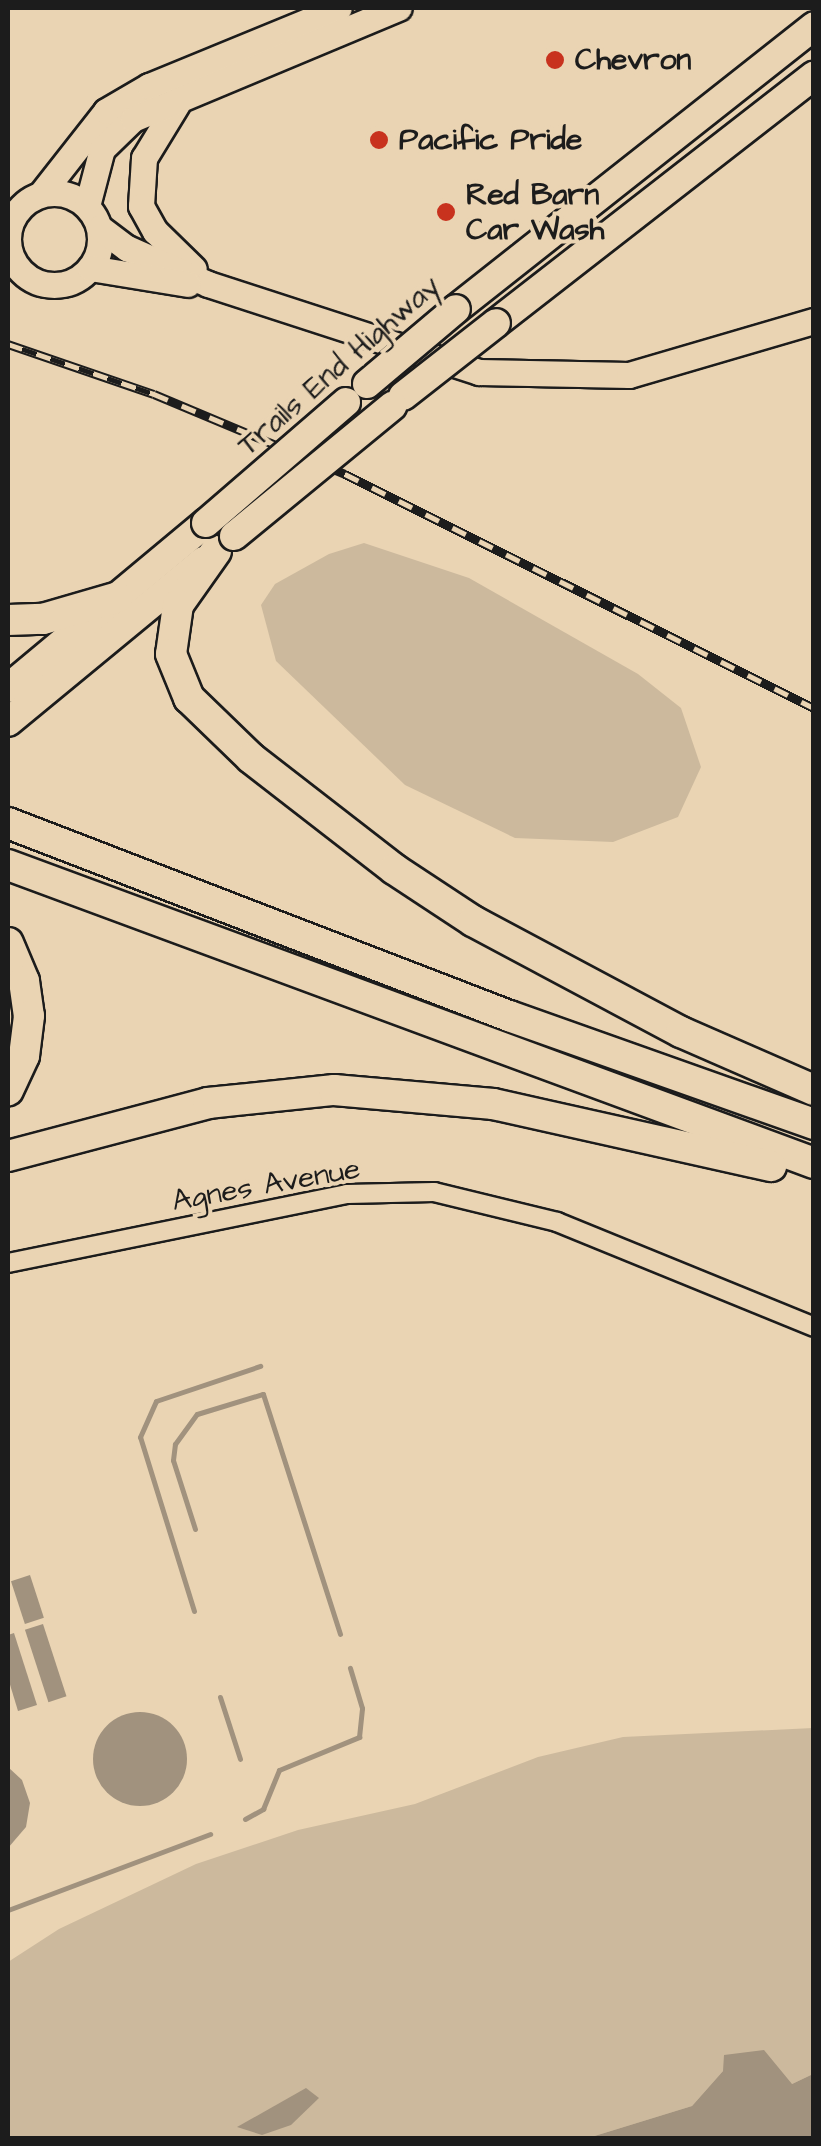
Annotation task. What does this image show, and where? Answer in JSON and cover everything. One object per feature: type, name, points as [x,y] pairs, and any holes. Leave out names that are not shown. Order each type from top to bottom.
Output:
[{"type":"highway","name":"Trails End Highway","points":[[8,688],[118,597],[218,537],[356,393],[456,309],[814,26]]},
{"type":"highway","name":"Trails End Highway","points":[[8,722],[218,537],[814,75]]},
{"type":"highway","points":[[218,537],[178,605],[171,654],[189,698],[251,758],[394,870],[473,921],[681,1032],[814,1090]]},
{"type":"highway","points":[[8,620],[43,620],[118,597]]},
{"type":"highway","points":[[8,823],[510,1016],[814,1124]]},
{"type":"highway","points":[[8,865],[814,1163]]},
{"type":"highway","points":[[8,943],[24,981],[29,1016],[24,1056],[8,1091]]},
{"type":"highway","points":[[8,1156],[192,1106],[334,1090],[493,1104],[814,1175]]},
{"type":"main road","points":[[208,284],[90,268],[51,285],[24,274],[8,248],[10,225],[24,201],[106,111],[148,86],[339,8]]},
{"type":"main road","points":[[90,268],[102,149],[132,119],[176,104],[399,8]]},
{"type":"main road","points":[[176,104],[144,158],[141,206],[155,231],[208,284]]},
{"type":"main road","points":[[24,201],[65,194],[127,248],[208,284],[354,336],[480,372],[629,375],[814,321]]},
{"type":"street","name":"Agnes Avenue","points":[[8,1263],[347,1194],[434,1192],[557,1222],[814,1327]]},
{"type":"shaded area","points":[[364,543],[469,578],[638,674],[681,708],[701,767],[678,817],[613,842],[515,838],[405,785],[276,661],[261,605],[275,584],[329,554]]},
{"type":"shaded area","points":[[30,1575],[44,1618],[25,1624],[11,1581]]},
{"type":"shaded area","points":[[43,1624],[66,1696],[48,1702],[25,1630]]},
{"type":"shaded area","points":[[14,1633],[37,1705],[18,1711],[8,1678],[8,1635]]},
{"type":"shaded area","points":[[140,1712],[158,1715],[173,1726],[184,1741],[184,1777],[173,1792],[158,1803],[140,1806],[122,1803],[107,1792],[96,1777],[93,1759],[96,1741],[107,1726],[122,1715]]},
{"type":"shaded area","points":[[813,1728],[813,2074],[792,2084],[723,2071],[692,2106],[588,2138],[8,2138],[8,1962],[59,1929],[196,1864],[298,1830],[415,1804],[538,1757],[623,1737]]},
{"type":"shaded area","points":[[8,1767],[22,1780],[30,1803],[26,1827],[8,1848]]},
{"type":"shaded area","points":[[764,2050],[792,2084],[813,2074],[813,2138],[588,2138],[692,2106],[723,2071],[724,2055]]},
{"type":"shaded area","points":[[306,2088],[319,2098],[291,2125],[262,2135],[237,2127]]},
{"type":"waterway","points":[[194,1611],[140,1437],[156,1401],[260,1366]]},
{"type":"waterway","points":[[195,1529],[173,1460],[175,1444],[197,1414],[263,1394],[340,1634]]},
{"type":"waterway","points":[[245,1819],[263,1809],[279,1770],[359,1737],[362,1708],[350,1668]]},
{"type":"waterway","points":[[220,1697],[240,1759]]},
{"type":"waterway","points":[[8,1910],[210,1834]]},
{"type":"railway","points":[[8,344],[154,394],[345,474],[814,708]]},
{"type":"place","name":"Chevron","points":[[555,60]]},
{"type":"place","name":"Pacific Pride","points":[[379,140]]},
{"type":"place","name":"Red Barn Car Wash","points":[[446,212]]}]
